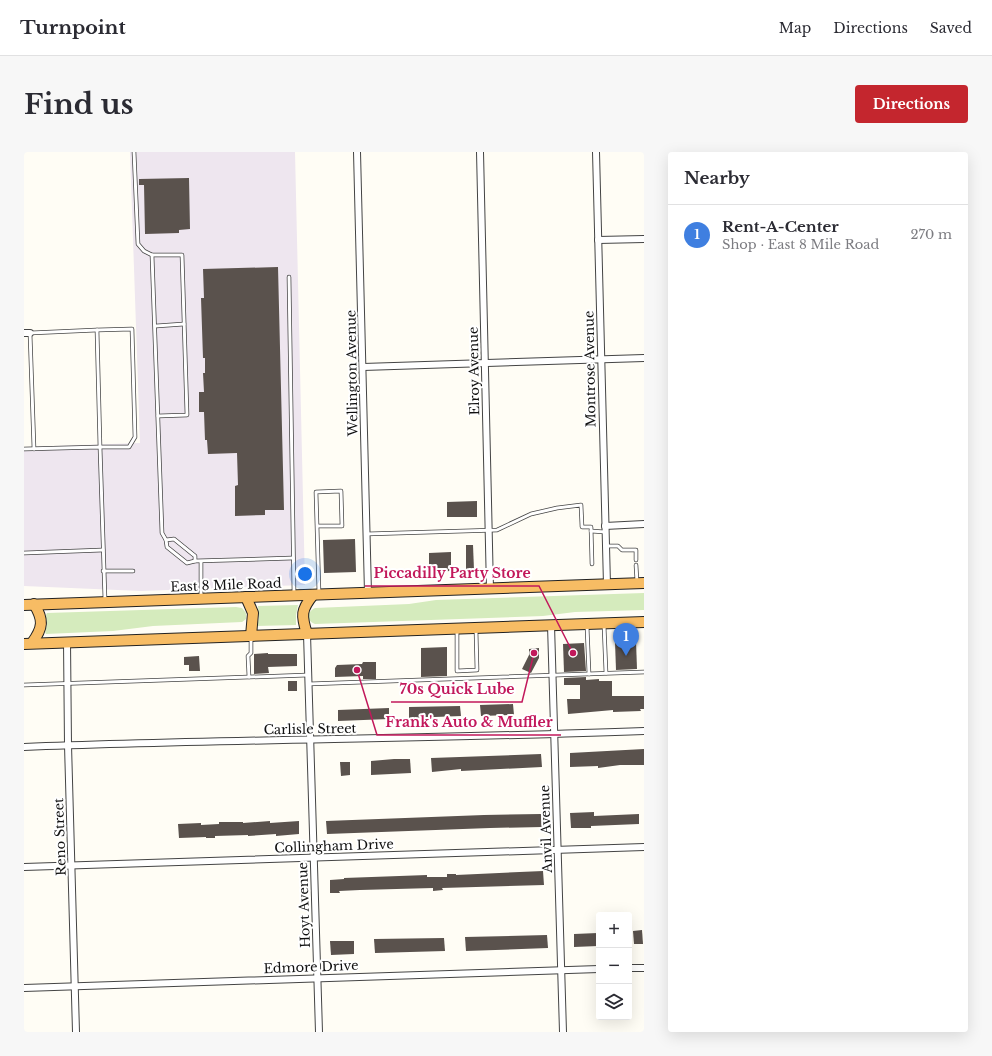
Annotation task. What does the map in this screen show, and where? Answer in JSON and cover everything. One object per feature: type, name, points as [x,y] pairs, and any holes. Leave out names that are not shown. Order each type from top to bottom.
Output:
[{"type":"highway","name":"East 8 Mile Road","points":[[29,604],[640,583]]},
{"type":"highway","points":[[307,634],[303,621],[303,613],[306,603],[316,594]]},
{"type":"highway","points":[[246,597],[253,613],[251,636]]},
{"type":"highway","points":[[28,643],[38,635],[41,624],[40,616],[29,604]]},
{"type":"highway","points":[[28,643],[644,622]]},
{"type":"street","name":"Wellington Avenue","points":[[357,152],[368,593]]},
{"type":"street","name":"Elroy Avenue","points":[[480,152],[490,589]]},
{"type":"street","name":"Montrose Avenue","points":[[596,152],[607,585]]},
{"type":"street","points":[[598,240],[644,238]]},
{"type":"street","points":[[363,367],[644,358]]},
{"type":"street","points":[[605,529],[644,524]]},
{"type":"street","name":"Anvil Avenue","points":[[551,625],[563,1032]]},
{"type":"street","name":"Hoyt Avenue","points":[[307,634],[319,1032]]},
{"type":"street","name":"Reno Street","points":[[67,642],[68,745],[76,1032]]},
{"type":"street","name":"Carlisle Street","points":[[24,747],[644,731]]},
{"type":"street","name":"Collingham Drive","points":[[24,867],[644,847]]},
{"type":"street","points":[[632,968],[644,968]]},
{"type":"street","name":"Edmore Drive","points":[[24,988],[596,969]]},
{"type":"lane","points":[[134,152],[138,244],[144,251],[152,255],[182,255],[187,415],[158,416]]},
{"type":"lane","points":[[152,255],[156,326],[162,533],[166,540],[167,547],[187,563],[195,561],[293,558]]},
{"type":"lane","points":[[289,277],[294,595]]},
{"type":"lane","points":[[156,326],[184,324]]},
{"type":"lane","points":[[24,449],[34,449],[100,448],[129,447],[135,437],[132,329],[27,333],[34,449]]},
{"type":"lane","points":[[97,330],[105,601]]},
{"type":"lane","points":[[316,594],[318,526],[316,492],[341,491],[342,526],[318,526]]},
{"type":"lane","points":[[366,534],[497,530],[531,514],[557,508],[581,505],[582,527],[591,527],[592,564]]},
{"type":"lane","points":[[591,531],[605,529]]},
{"type":"lane","points":[[166,540],[174,539],[195,556],[195,561]]},
{"type":"lane","points":[[606,546],[618,546],[622,550],[636,550],[636,560]]},
{"type":"lane","points":[[24,553],[103,550]]},
{"type":"lane","points":[[201,562],[201,598]]},
{"type":"lane","points":[[636,565],[640,583]]},
{"type":"lane","points":[[103,571],[132,571]]},
{"type":"lane","points":[[587,624],[588,674]]},
{"type":"lane","points":[[604,624],[606,673]]},
{"type":"lane","points":[[457,629],[457,671],[477,670],[476,628]]},
{"type":"lane","points":[[249,677],[248,656],[251,652],[251,636]]},
{"type":"lane","points":[[308,684],[644,672]]},
{"type":"lane","points":[[24,685],[308,675]]},
{"type":"shaded area","points":[[130,152],[295,152],[305,585],[141,591],[24,586],[24,447],[140,443]]},
{"type":"green space","points":[[644,593],[644,610],[575,612],[543,616],[315,624],[308,618],[310,612],[315,608],[409,604],[436,600]]},
{"type":"green space","points":[[298,605],[296,625],[257,626],[259,619],[258,606]]},
{"type":"green space","points":[[242,608],[246,613],[246,619],[242,622],[153,626],[113,631],[46,634],[45,632],[47,625],[47,613]]},
{"type":"building","points":[[189,178],[190,229],[179,230],[179,233],[145,234],[144,185],[139,185],[139,179]]},
{"type":"building","points":[[278,267],[284,510],[265,510],[265,515],[235,516],[235,486],[238,485],[237,453],[208,454],[207,440],[205,440],[204,412],[199,412],[199,392],[204,392],[203,373],[205,373],[201,298],[204,298],[203,269]]},
{"type":"building","points":[[477,501],[477,517],[447,517],[447,502]]},
{"type":"building","points":[[355,539],[356,572],[324,573],[323,540]]},
{"type":"building","points":[[466,545],[473,545],[474,570],[466,571]]},
{"type":"building","points":[[451,552],[451,571],[429,572],[429,553]]},
{"type":"building","points":[[636,641],[637,669],[616,670],[615,642]]},
{"type":"building","points":[[584,643],[586,671],[564,672],[563,644]]},
{"type":"building","points":[[447,647],[447,676],[421,677],[421,648]]},
{"type":"building","points":[[539,648],[539,658],[531,673],[522,669],[529,655],[529,649]]},
{"type":"building","points":[[254,654],[297,654],[297,666],[268,667],[269,673],[254,674]]},
{"type":"building","points":[[199,656],[200,671],[189,671],[189,665],[184,665],[184,657]]},
{"type":"building","points":[[363,662],[376,662],[376,679],[363,679],[363,676],[335,677],[335,668],[337,665],[362,664]]},
{"type":"building","points":[[586,677],[586,680],[599,679],[599,681],[612,681],[612,696],[644,696],[644,709],[640,709],[641,711],[613,712],[613,710],[568,714],[567,699],[580,699],[580,685],[564,685],[564,678]]},
{"type":"building","points":[[288,681],[297,681],[297,691],[288,691]]},
{"type":"building","points":[[513,704],[514,715],[481,716],[480,705]]},
{"type":"building","points":[[460,706],[461,716],[409,718],[409,707]]},
{"type":"building","points":[[389,708],[389,719],[338,721],[338,710]]},
{"type":"building","points":[[644,749],[644,765],[620,765],[598,768],[598,766],[570,767],[570,753]]},
{"type":"building","points":[[541,754],[542,767],[461,771],[461,769],[432,772],[431,758]]},
{"type":"building","points":[[410,759],[411,773],[371,775],[371,761]]},
{"type":"building","points":[[340,762],[350,762],[350,775],[341,776]]},
{"type":"building","points":[[594,812],[594,816],[639,814],[639,824],[571,828],[570,813]]},
{"type":"building","points":[[541,814],[542,827],[327,834],[326,821],[484,815]]},
{"type":"building","points":[[270,821],[270,823],[299,821],[299,834],[276,836],[276,834],[215,836],[215,838],[179,838],[178,824],[201,823],[201,825],[219,824],[219,822],[243,823]]},
{"type":"building","points":[[543,871],[544,885],[442,888],[443,890],[433,891],[433,888],[360,890],[330,893],[330,880],[344,878],[427,875],[427,877],[447,877],[447,874],[456,875]]},
{"type":"building","points":[[642,930],[643,944],[634,944],[633,931]]},
{"type":"building","points":[[596,933],[596,946],[574,947],[574,934]]},
{"type":"building","points":[[547,935],[548,948],[466,951],[465,937]]},
{"type":"building","points":[[444,938],[445,951],[375,953],[374,939]]},
{"type":"building","points":[[330,941],[354,941],[354,954],[331,955]]},
{"type":"place","name":"70s Quick Lube","points":[[534,653]]},
{"type":"place","name":"Piccadilly Party Store","points":[[573,653]]},
{"type":"place","name":"Rent-A-Center","points":[[626,656]]},
{"type":"place","name":"Frank's Auto & Muffler","points":[[357,670]]}]
